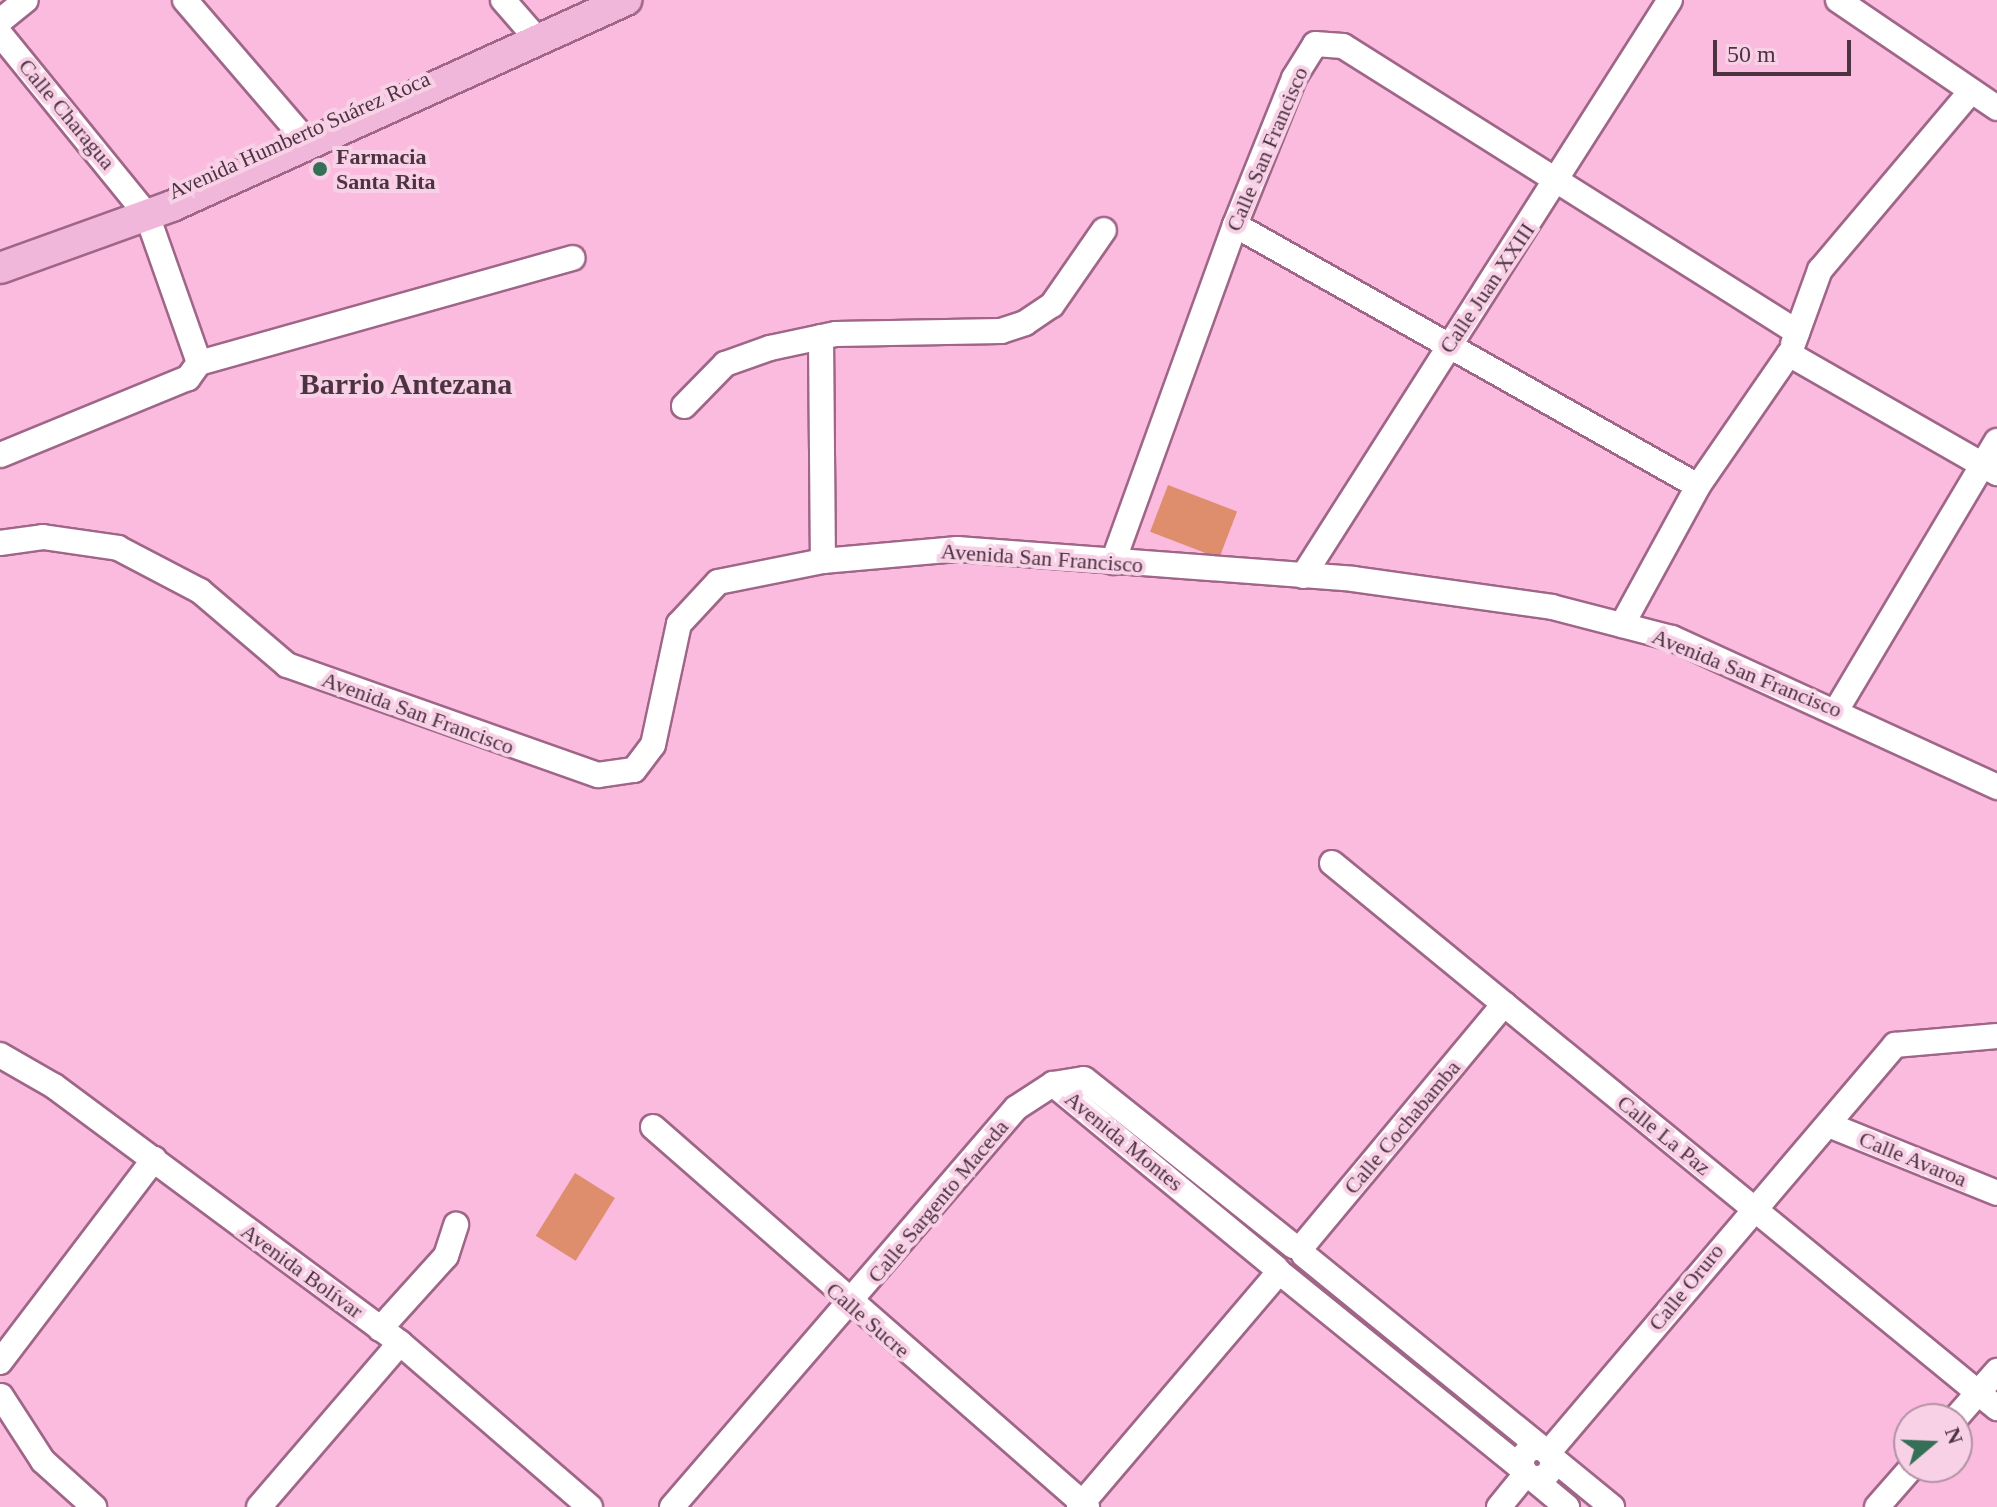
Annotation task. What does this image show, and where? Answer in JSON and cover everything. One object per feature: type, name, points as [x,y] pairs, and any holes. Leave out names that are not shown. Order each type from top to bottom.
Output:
[{"type":"main road","name":"Avenida Humberto Suárez Roca","points":[[0,268],[302,136],[592,0]]},
{"type":"main road","name":"Avenida Humberto Suárez Roca","points":[[0,255],[139,205],[626,0]]},
{"type":"street","points":[[0,21],[26,0]]},
{"type":"street","points":[[185,0],[302,136]]},
{"type":"street","points":[[503,0],[530,31]]},
{"type":"street","name":"Calle Juan XXIII","points":[[1303,576],[1450,342],[1557,181],[1637,41],[1670,0]]},
{"type":"street","points":[[1838,0],[1997,108]]},
{"type":"street","name":"Calle Charagua","points":[[0,34],[139,205]]},
{"type":"street","name":"Calle San Francisco","points":[[1113,562],[1235,225],[1294,78],[1315,44],[1343,46],[1557,181],[1793,343],[1990,469]]},
{"type":"street","points":[[1622,625],[1698,486],[1793,343],[1820,270],[1845,234],[1971,91]]},
{"type":"street","points":[[139,205],[199,363]]},
{"type":"street","points":[[1235,225],[1450,342],[1698,486]]},
{"type":"street","points":[[684,406],[725,364],[821,337],[1001,331],[1025,323],[1052,305],[1104,230]]},
{"type":"street","points":[[0,455],[188,378],[199,363],[573,258]]},
{"type":"street","points":[[821,337],[823,561]]},
{"type":"street","points":[[1837,709],[1990,469],[1997,441]]},
{"type":"street","name":"Avenida San Francisco","points":[[0,543],[43,537],[118,548],[200,591],[287,665],[398,710],[622,776],[653,745],[668,696],[670,651],[695,600],[718,582],[823,561],[957,549],[1303,576],[1552,607],[1622,625],[1837,709],[1997,787]]},
{"type":"street","name":"Calle La Paz","points":[[1332,863],[1988,1400]]},
{"type":"street","name":"Calle Cochabamba","points":[[1280,1272],[1302,1270],[1299,1250],[1504,1004]]},
{"type":"street","name":"Calle Oruro","points":[[1527,1474],[1545,1476],[1548,1453],[1752,1207],[1829,1125],[1895,1045],[1997,1036]]},
{"type":"street","name":"Avenida Bolívar","points":[[0,1055],[154,1159],[390,1336],[590,1507]]},
{"type":"street","name":"Avenida Montes","points":[[1053,1084],[1084,1079],[1299,1250],[1612,1507]]},
{"type":"street","name":"Avenida Montes","points":[[1053,1084],[1567,1507]]},
{"type":"street","name":"Calle Sargento Maceda","points":[[672,1507],[1016,1108],[1053,1084]]},
{"type":"street","name":"Calle Avaroa","points":[[1829,1125],[1997,1193]]},
{"type":"street","name":"Calle Sucre","points":[[653,1127],[849,1305],[1083,1506]]},
{"type":"street","points":[[0,1362],[154,1159]]},
{"type":"street","points":[[259,1507],[390,1336],[446,1256],[456,1225]]},
{"type":"street","points":[[1083,1506],[1280,1272]]},
{"type":"street","points":[[1988,1400],[1997,1371]]},
{"type":"street","points":[[0,1389],[0,1397],[43,1461],[94,1507]]},
{"type":"street","points":[[1499,1507],[1527,1474]]},
{"type":"street","points":[[1877,1507],[1898,1483]]},
{"type":"shaded area","points":[[1168,485],[1237,512],[1219,558],[1150,532]]},
{"type":"shaded area","points":[[575,1173],[615,1198],[576,1261],[536,1236]]},
{"type":"place","name":"Farmacia Santa Rita","points":[[320,169]]},
{"type":"district","name":"Barrio Antezana","points":[[406,384]]}]
